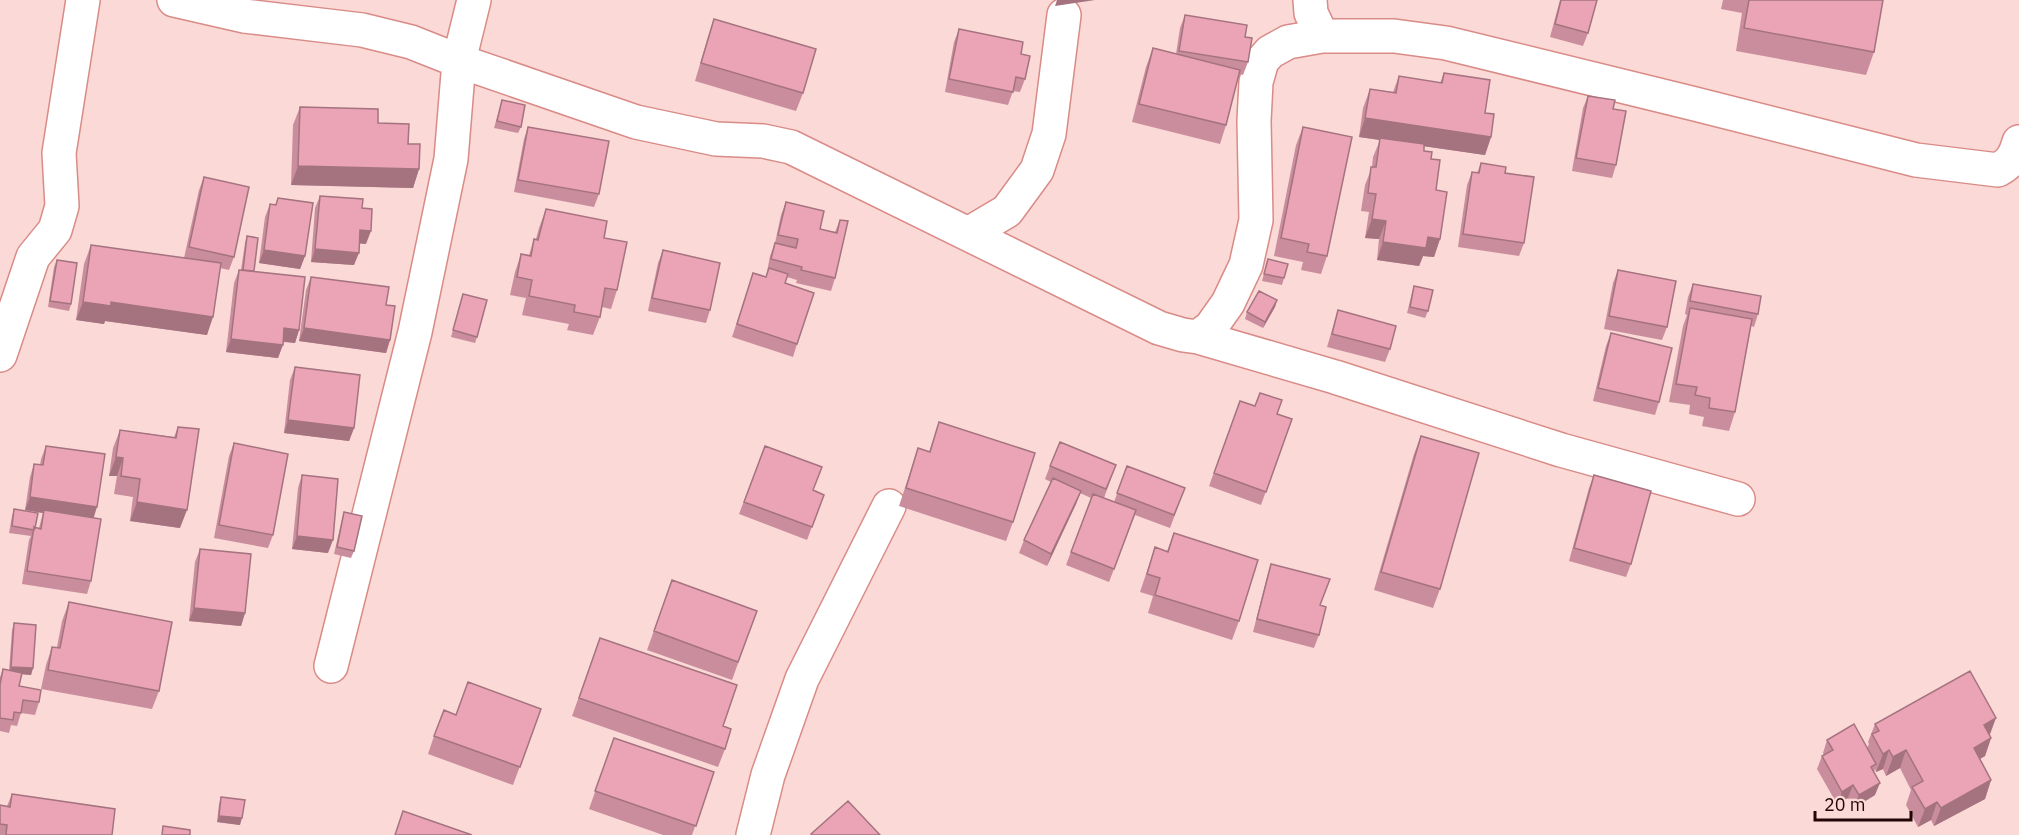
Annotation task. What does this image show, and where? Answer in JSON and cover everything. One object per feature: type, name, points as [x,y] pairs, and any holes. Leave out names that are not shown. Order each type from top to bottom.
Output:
[{"type":"street","points":[[0,355],[33,257],[55,230],[62,206],[59,153],[83,0]]},
{"type":"street","points":[[174,0],[244,16],[362,30],[411,42],[459,61],[636,122],[716,139],[763,141],[791,147],[1159,328],[1183,335],[1198,336],[1335,377],[1561,450],[1738,499]]},
{"type":"street","points":[[330,666],[415,332],[451,159],[459,61],[474,0]]},
{"type":"street","points":[[1310,0],[1311,13],[1322,36]]},
{"type":"street","points":[[968,234],[1007,211],[1036,170],[1049,134],[1064,15]]},
{"type":"street","points":[[1198,336],[1211,327],[1228,303],[1246,265],[1256,220],[1254,121],[1256,82],[1262,61],[1270,52],[1288,42],[1322,36],[1394,36],[1446,44],[1916,160],[1998,170],[2007,165],[2016,155],[2019,142]]},
{"type":"street","points":[[753,835],[768,775],[802,680],[889,506]]},
{"type":"building","points":[[1561,0],[1597,0],[1588,33],[1555,24]]},
{"type":"building","points":[[1749,0],[1883,0],[1874,52],[1744,28]]},
{"type":"building","points":[[1185,15],[1247,25],[1245,37],[1252,38],[1248,62],[1179,51]]},
{"type":"building","points":[[714,19],[816,49],[803,93],[701,63]]},
{"type":"building","points":[[959,29],[1023,42],[1021,54],[1030,56],[1025,79],[1016,77],[1013,92],[949,79]]},
{"type":"building","points":[[1153,48],[1240,70],[1226,125],[1139,104]]},
{"type":"building","points":[[1444,73],[1490,80],[1485,113],[1494,114],[1491,137],[1365,118],[1370,89],[1396,93],[1399,76],[1442,83]]},
{"type":"building","points":[[1588,96],[1615,100],[1613,109],[1626,111],[1616,165],[1576,158]]},
{"type":"building","points":[[502,100],[525,105],[521,127],[497,121]]},
{"type":"building","points":[[300,107],[378,109],[378,123],[409,124],[408,144],[420,144],[419,169],[298,166]]},
{"type":"building","points":[[528,127],[609,141],[599,194],[518,180]]},
{"type":"building","points":[[1303,127],[1352,137],[1327,256],[1307,252],[1309,244],[1281,238]]},
{"type":"building","points":[[1380,138],[1424,144],[1424,151],[1432,152],[1431,159],[1440,160],[1436,190],[1447,192],[1440,239],[1428,237],[1426,248],[1383,242],[1386,221],[1372,219],[1376,194],[1368,193],[1371,167],[1376,167]]},
{"type":"building","points":[[1481,163],[1506,167],[1505,173],[1534,177],[1524,243],[1463,234],[1472,172],[1479,173]]},
{"type":"building","points":[[204,177],[249,187],[234,257],[189,247]]},
{"type":"building","points":[[320,196],[363,199],[362,208],[372,209],[371,231],[360,230],[359,253],[315,249]]},
{"type":"building","points":[[278,198],[313,203],[305,256],[264,250],[270,204],[276,205]]},
{"type":"building","points":[[786,202],[824,211],[820,229],[837,233],[840,220],[848,221],[835,278],[801,270],[802,267],[771,259],[775,243],[796,248],[798,239],[778,235]]},
{"type":"building","points":[[546,209],[607,221],[604,238],[627,242],[617,290],[605,288],[600,317],[574,312],[575,305],[529,296],[532,280],[517,277],[521,254],[531,256],[534,239],[538,240]]},
{"type":"building","points":[[247,236],[258,238],[254,271],[243,270]]},
{"type":"building","points":[[91,245],[221,263],[213,317],[111,302],[111,306],[83,302]]},
{"type":"building","points":[[663,250],[720,263],[710,310],[652,298]]},
{"type":"building","points":[[1268,259],[1288,264],[1284,278],[1264,274]]},
{"type":"building","points":[[57,260],[77,263],[71,304],[50,301]]},
{"type":"building","points":[[769,268],[788,274],[785,283],[814,293],[797,344],[737,324],[753,273],[766,277]]},
{"type":"building","points":[[239,270],[305,277],[299,330],[284,328],[283,345],[231,339]]},
{"type":"building","points":[[1618,270],[1676,281],[1667,327],[1609,316]]},
{"type":"building","points":[[311,277],[389,287],[386,305],[395,306],[390,340],[304,328]]},
{"type":"building","points":[[1693,284],[1761,296],[1758,314],[1690,301]]},
{"type":"building","points":[[1414,286],[1433,290],[1428,311],[1410,307]]},
{"type":"building","points":[[1259,291],[1277,300],[1265,322],[1247,312]]},
{"type":"building","points":[[463,294],[487,300],[477,337],[453,330]]},
{"type":"building","points":[[1690,308],[1752,319],[1735,412],[1709,408],[1710,398],[1695,395],[1697,387],[1676,384]]},
{"type":"building","points":[[1338,310],[1396,326],[1390,349],[1332,334]]},
{"type":"building","points":[[1611,333],[1672,348],[1659,402],[1598,388]]},
{"type":"building","points":[[295,367],[360,375],[354,428],[288,420]]},
{"type":"building","points":[[1260,393],[1282,400],[1277,414],[1292,419],[1266,492],[1214,473],[1240,401],[1255,406]]},
{"type":"building","points":[[939,422],[1035,453],[1013,522],[906,488],[918,448],[930,452]]},
{"type":"building","points":[[178,427],[199,429],[187,510],[137,502],[140,479],[121,476],[123,458],[116,457],[120,430],[176,438]]},
{"type":"building","points":[[1421,436],[1479,453],[1440,589],[1381,572]]},
{"type":"building","points":[[1060,442],[1116,465],[1106,489],[1050,466]]},
{"type":"building","points":[[234,443],[288,454],[273,535],[219,525]]},
{"type":"building","points":[[46,446],[105,454],[97,507],[30,497],[34,464],[43,465]]},
{"type":"building","points":[[765,446],[822,467],[813,490],[824,495],[812,527],[744,502]]},
{"type":"building","points":[[1127,466],[1185,488],[1174,515],[1117,493]]},
{"type":"building","points":[[302,475],[338,479],[333,540],[297,536]]},
{"type":"building","points":[[1594,475],[1651,491],[1631,564],[1574,548]]},
{"type":"building","points":[[1053,478],[1081,491],[1051,554],[1024,540]]},
{"type":"building","points":[[1093,494],[1136,510],[1114,569],[1071,552]]},
{"type":"building","points":[[14,509],[38,513],[34,530],[12,526]]},
{"type":"building","points":[[44,510],[101,519],[91,581],[27,571],[34,527],[41,529]]},
{"type":"building","points":[[344,512],[362,516],[354,551],[337,547]]},
{"type":"building","points":[[1174,533],[1258,560],[1239,621],[1155,595],[1160,578],[1147,574],[1155,547],[1168,552]]},
{"type":"building","points":[[200,549],[251,554],[245,613],[194,608]]},
{"type":"building","points":[[1271,564],[1330,579],[1320,605],[1326,607],[1319,635],[1257,619]]},
{"type":"building","points":[[672,580],[757,611],[738,662],[654,631]]},
{"type":"building","points":[[69,602],[172,622],[159,691],[48,670],[52,647],[60,648]]},
{"type":"building","points":[[14,623],[36,625],[33,668],[11,667]]},
{"type":"building","points":[[600,638],[737,685],[723,726],[731,729],[725,749],[579,698]]},
{"type":"building","points":[[3,669],[22,673],[19,686],[41,690],[39,702],[23,700],[21,713],[14,712],[13,720],[0,718],[0,685]]},
{"type":"building","points":[[1970,671],[1996,718],[1984,725],[1991,738],[1974,748],[1991,780],[1941,808],[1937,802],[1925,809],[1912,787],[1923,781],[1906,750],[1893,757],[1889,750],[1883,754],[1872,734],[1879,731],[1875,724]]},
{"type":"building","points":[[468,682],[541,709],[520,767],[434,736],[444,710],[456,715]]},
{"type":"building","points":[[1854,724],[1876,764],[1871,767],[1880,783],[1859,795],[1853,785],[1842,792],[1822,756],[1833,750],[1827,740]]},
{"type":"building","points":[[614,738],[714,772],[696,826],[595,791]]},
{"type":"building","points":[[12,794],[115,809],[112,835],[6,835],[7,825],[0,824],[0,805],[10,807]]},
{"type":"building","points":[[221,797],[245,800],[242,818],[219,816]]},
{"type":"building","points":[[848,801],[880,835],[811,834]]},
{"type":"building","points":[[403,811],[472,835],[395,835]]},
{"type":"building","points":[[163,826],[190,830],[190,835],[162,835]]}]
